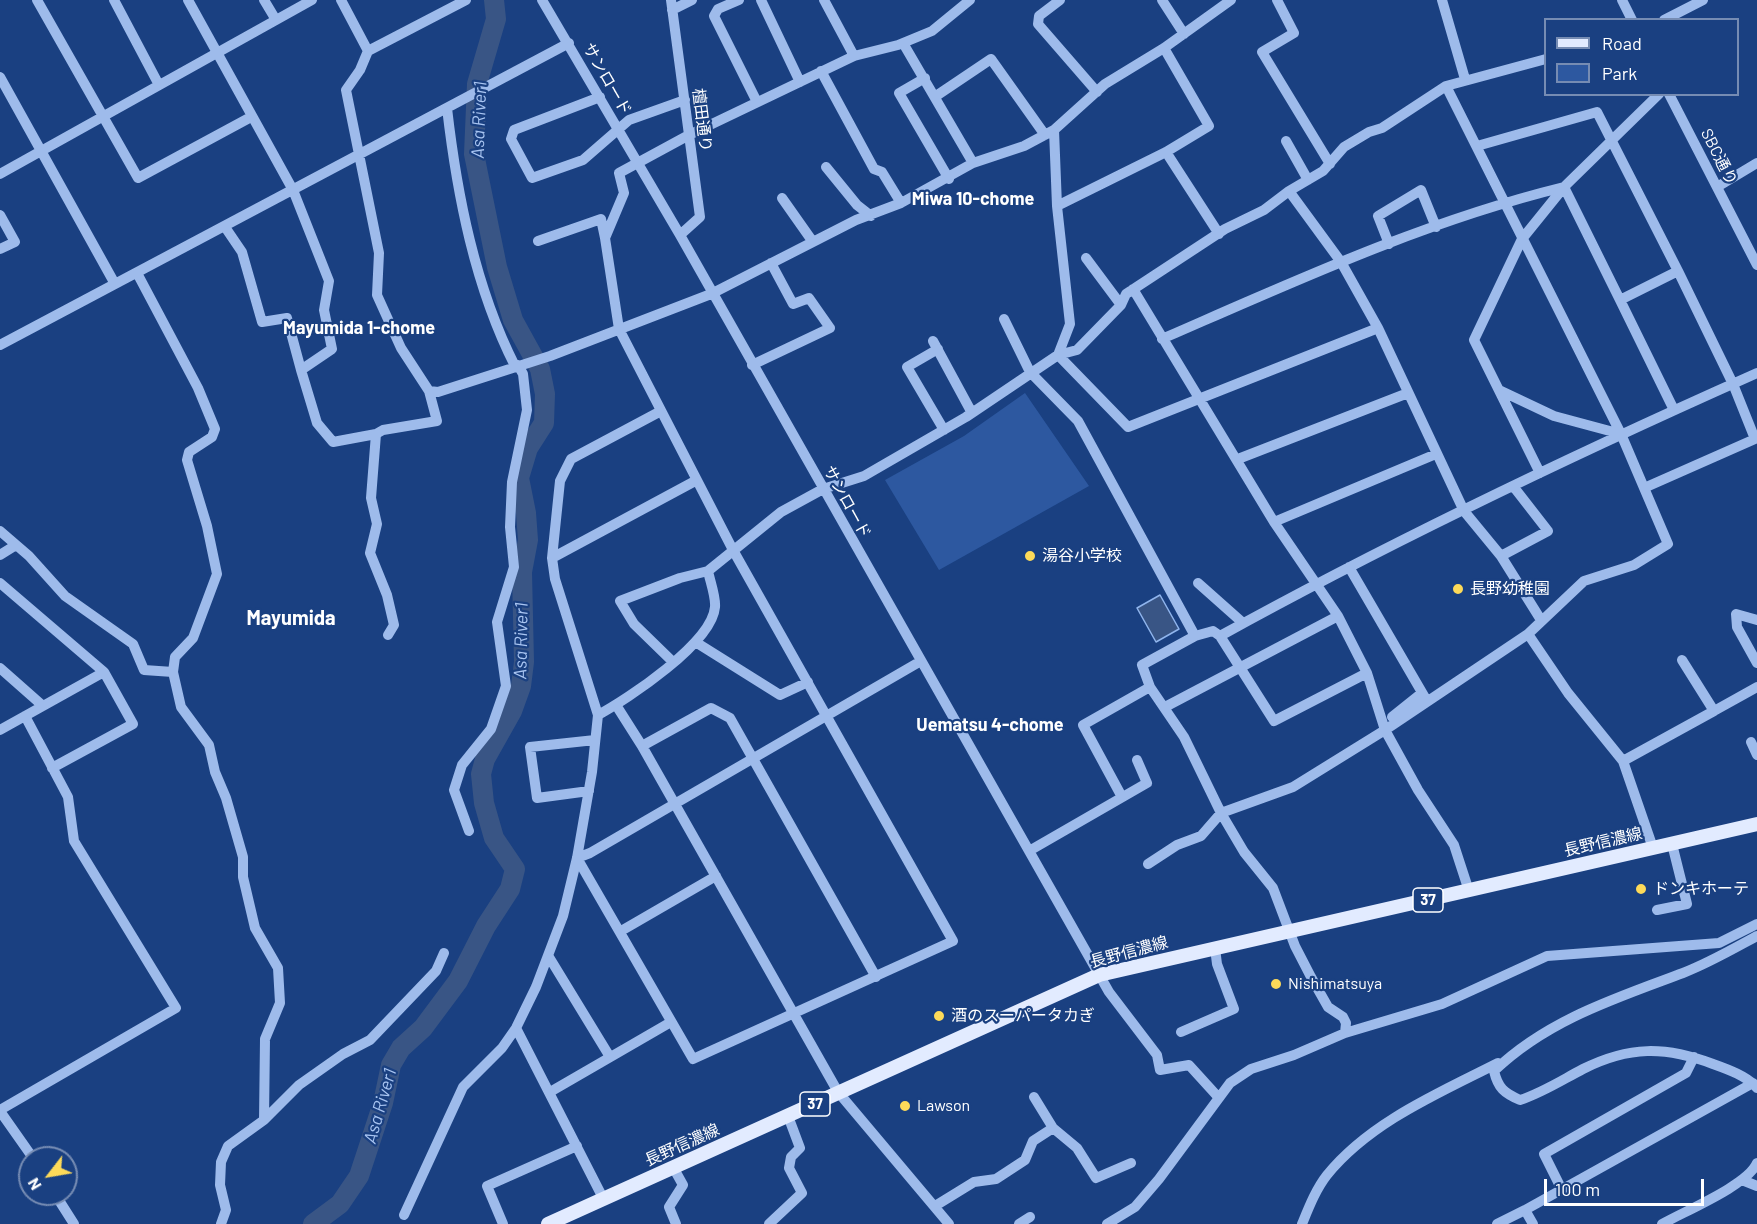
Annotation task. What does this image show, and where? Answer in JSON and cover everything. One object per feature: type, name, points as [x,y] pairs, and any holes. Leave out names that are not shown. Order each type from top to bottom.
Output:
[{"type":"main road","name":"長野信濃線","points":[[548,1224],[1100,975],[1757,825]]},
{"type":"street","points":[[37,0],[138,178],[251,117]]},
{"type":"street","points":[[114,0],[159,85]]},
{"type":"street","points":[[188,0],[293,190],[329,280],[324,310],[332,349],[301,370]]},
{"type":"street","points":[[264,0],[276,20]]},
{"type":"street","points":[[0,174],[312,0]]},
{"type":"street","points":[[341,0],[368,51]]},
{"type":"street","points":[[225,227],[243,252],[262,322],[287,318],[317,423],[333,442],[436,421],[429,391],[400,348],[377,295],[379,253],[346,90],[360,70],[368,51],[466,0]]},
{"type":"street","name":"サンロード","points":[[542,0],[680,235],[711,294],[1100,975],[1157,1055],[1160,1070],[1189,1065],[1219,1098]]},
{"type":"street","name":"サンロード","points":[[550,0],[569,43]]},
{"type":"street","points":[[672,5],[692,0]]},
{"type":"street","points":[[739,0],[716,4],[714,16],[757,102]]},
{"type":"street","points":[[761,0],[800,82]]},
{"type":"street","points":[[824,0],[854,56]]},
{"type":"street","points":[[605,238],[624,193],[619,173],[689,135],[854,56],[903,43],[932,31],[970,0]]},
{"type":"street","points":[[1060,0],[1039,16],[1038,24],[1097,92]]},
{"type":"street","points":[[1162,0],[1184,34]]},
{"type":"street","points":[[429,391],[438,392],[550,356],[711,294],[856,220],[901,203],[949,179],[974,163],[1024,146],[1050,133],[1105,84],[1164,48],[1231,0]]},
{"type":"street","points":[[1277,0],[1294,33],[1262,52],[1330,164]]},
{"type":"street","points":[[1442,0],[1464,80]]},
{"type":"street","points":[[1622,0],[1631,18]]},
{"type":"street","points":[[1668,18],[1703,0]]},
{"type":"street","name":"檀田通り","points":[[672,5],[700,217],[680,235]]},
{"type":"street","points":[[0,345],[569,43]]},
{"type":"street","points":[[903,43],[974,163]]},
{"type":"street","points":[[1057,206],[1166,152],[1209,126],[1164,48]]},
{"type":"street","points":[[936,96],[991,58],[1050,133],[1063,278],[1070,324],[1058,356]]},
{"type":"street","points":[[673,662],[634,624],[620,602],[680,578],[708,571],[781,512],[823,489],[864,476],[972,413],[1030,372],[1058,356],[1077,350],[1121,305],[1126,294],[1219,234],[1264,210],[1330,164],[1344,147],[1369,132],[1382,128],[1446,86],[1544,59]]},
{"type":"street","points":[[821,71],[874,169],[882,172],[901,203]]},
{"type":"street","points":[[0,77],[115,284]]},
{"type":"street","points":[[925,78],[899,93],[949,179]]},
{"type":"street","points":[[1148,864],[1177,845],[1201,836],[1221,813],[1293,787],[1384,727],[1424,697],[1528,634],[1584,581],[1634,565],[1668,544],[1621,434],[1446,86]]},
{"type":"street","points":[[1540,473],[1474,340],[1522,239],[1564,187],[1657,96]]},
{"type":"street","name":"SBC通り","points":[[1670,96],[1757,265]]},
{"type":"street","points":[[600,97],[514,130],[511,139],[532,178],[583,160],[618,127],[629,120],[685,100]]},
{"type":"street","points":[[450,106],[452,150],[476,263],[497,331],[523,374],[527,410],[512,482],[510,527],[514,567],[498,622],[506,686],[491,729],[462,765],[454,790],[469,831]]},
{"type":"street","points":[[1477,146],[1597,112],[1678,271],[1733,384],[1755,439],[1644,488]]},
{"type":"street","points":[[1286,141],[1308,180]]},
{"type":"street","points":[[1166,152],[1219,234]]},
{"type":"street","points":[[1718,187],[1757,163]]},
{"type":"street","points":[[826,167],[857,205],[871,216]]},
{"type":"street","points":[[1162,339],[1341,262],[1504,202],[1564,187]]},
{"type":"street","points":[[1564,187],[1674,410]]},
{"type":"street","points":[[1389,244],[1378,216],[1421,190],[1437,227]]},
{"type":"street","points":[[1289,191],[1341,262],[1378,328],[1464,511],[1501,556],[1541,620]]},
{"type":"street","points":[[782,198],[813,242]]},
{"type":"street","points":[[0,215],[15,242],[0,249]]},
{"type":"street","points":[[538,242],[601,219],[619,329],[733,550],[953,941],[693,1059],[578,858]]},
{"type":"street","points":[[1086,258],[1121,305]]},
{"type":"street","points":[[752,365],[830,328],[808,298],[793,304],[771,263]]},
{"type":"street","points":[[1620,300],[1678,271]]},
{"type":"street","points":[[137,273],[198,388],[215,429],[213,437],[189,452],[187,460],[207,526],[217,574],[192,638],[175,657],[172,672],[181,707],[210,745],[215,772],[226,798],[243,857],[243,877],[255,928],[278,968],[280,1003],[265,1039],[264,1120]]},
{"type":"street","points":[[1133,289],[1197,398],[1238,459],[1274,522],[1306,573],[1316,582],[1338,616],[1367,673],[1384,727],[1418,790],[1454,845],[1469,891]]},
{"type":"street","points":[[1004,319],[1030,372],[1078,421],[1196,636]]},
{"type":"street","points":[[1058,356],[1128,427],[1378,328]]},
{"type":"street","points":[[944,430],[907,367],[935,345],[972,413]]},
{"type":"street","points":[[1220,636],[1316,582],[1621,434],[1757,373]]},
{"type":"street","points":[[1499,390],[1554,417],[1621,434]]},
{"type":"street","points":[[1238,459],[1408,393]]},
{"type":"street","points":[[404,1215],[464,1087],[502,1048],[516,1028],[549,957],[563,916],[578,858],[598,715],[561,605],[552,558],[560,481],[571,459],[661,411]]},
{"type":"street","points":[[376,434],[371,498],[377,524],[370,554],[387,595],[394,625],[388,635]]},
{"type":"street","points":[[1274,522],[1436,454]]},
{"type":"street","points":[[552,558],[697,480]]},
{"type":"street","points":[[1501,556],[1548,531],[1513,486]]},
{"type":"street","points":[[0,531],[65,596],[133,644],[144,670],[172,672]]},
{"type":"street","points":[[0,555],[16,545]]},
{"type":"street","points":[[1349,567],[1424,697]]},
{"type":"street","points":[[598,715],[616,705],[697,643],[716,608],[708,571]]},
{"type":"street","points":[[0,583],[104,672],[134,724],[52,768]]},
{"type":"street","points":[[1198,583],[1243,623]]},
{"type":"street","points":[[1757,620],[1736,614],[1737,627],[1757,663]]},
{"type":"street","points":[[1165,707],[1338,616]]},
{"type":"street","points":[[1345,1033],[1346,1023],[1343,1017],[1328,1007],[1289,931],[1273,888],[1244,852],[1221,813],[1184,737],[1150,687],[1142,665],[1196,636],[1213,631],[1220,636],[1274,721],[1367,673]]},
{"type":"street","points":[[1528,634],[1568,693],[1623,761],[1653,848]]},
{"type":"street","points":[[697,643],[780,695],[808,682]]},
{"type":"street","points":[[1682,660],[1714,711]]},
{"type":"street","points":[[578,858],[921,661]]},
{"type":"street","points":[[0,668],[44,706]]},
{"type":"street","points":[[0,730],[104,672]]},
{"type":"street","points":[[1122,797],[1083,725],[1150,687]]},
{"type":"street","points":[[1623,761],[1757,687]]},
{"type":"street","points":[[616,705],[642,746],[838,1092],[949,1224]]},
{"type":"street","points":[[642,746],[711,708],[730,718],[876,977]]},
{"type":"street","points":[[25,716],[68,797],[74,841],[176,1008],[0,1110],[25,1146]]},
{"type":"street","points":[[589,791],[537,798],[530,747],[595,740]]},
{"type":"street","points":[[1751,742],[1757,755]]},
{"type":"street","points":[[1029,851],[1147,783],[1137,760]]},
{"type":"street","points":[[1657,910],[1687,904],[1672,844]]},
{"type":"street","points":[[621,931],[716,876]]},
{"type":"street","points":[[1107,1224],[1135,1207],[1159,1179],[1230,1083],[1251,1069],[1294,1055],[1345,1033],[1442,1004],[1547,956],[1719,943],[1757,924]]},
{"type":"street","points":[[1302,1224],[1327,1175],[1356,1147],[1399,1116],[1506,1059],[1545,1031],[1643,986],[1684,973],[1757,936]]},
{"type":"street","points":[[1181,1032],[1234,1009],[1217,964],[1215,948]]},
{"type":"street","points":[[221,1224],[226,1210],[220,1185],[221,1162],[228,1146],[264,1120],[299,1085],[343,1054],[370,1040],[436,971],[444,953]]},
{"type":"street","points":[[549,957],[610,1057]]},
{"type":"street","points":[[550,1092],[671,1022]]},
{"type":"street","points":[[516,1028],[603,1198]]},
{"type":"street","points":[[1506,1059],[1494,1071],[1497,1083],[1504,1093],[1520,1100],[1606,1059],[1638,1052],[1671,1051],[1694,1057],[1755,1086]]},
{"type":"street","points":[[1562,1190],[1544,1154],[1686,1073],[1694,1057]]},
{"type":"street","points":[[1497,1224],[1755,1086]]},
{"type":"street","points":[[1034,1097],[1053,1128],[1077,1148],[1096,1178],[1131,1163]]},
{"type":"street","points":[[769,1224],[802,1193],[789,1168],[791,1157],[801,1148],[788,1116]]},
{"type":"street","points":[[935,1206],[974,1182],[996,1179],[1025,1160],[1033,1141],[1053,1128]]},
{"type":"street","points":[[504,1224],[487,1186],[578,1146]]},
{"type":"street","points":[[1662,1224],[1742,1179],[1754,1169],[1757,1163]]},
{"type":"street","points":[[673,1167],[683,1185],[669,1207],[676,1224]]},
{"type":"street","points":[[1742,1179],[1757,1186]]},
{"type":"street","points":[[63,1206],[74,1224]]},
{"type":"street","points":[[1525,1210],[1533,1224]]},
{"type":"street","points":[[1019,1224],[1030,1217]]},
{"type":"green space","points":[[1025,393],[1089,486],[939,570],[885,480],[964,436]]},
{"type":"shaded area","points":[[1160,595],[1179,629],[1156,642],[1137,608]]},
{"type":"waterway","name":"Asa River1","points":[[313,1224],[340,1204],[359,1176],[383,1103],[391,1065],[401,1048],[423,1028],[458,981],[486,926],[510,889],[515,869],[494,838],[484,803],[481,774],[485,759],[512,711],[521,686],[524,662],[522,572],[528,540],[526,513],[519,478],[528,448],[544,423],[545,394],[540,369],[513,320],[497,267],[474,154],[477,84],[496,19],[494,0]]},
{"type":"place","name":"湯谷小学校","points":[[1030,556]]},
{"type":"place","name":"長野幼稚園","points":[[1458,589]]},
{"type":"place","name":"ドンキホーテ","points":[[1641,889]]},
{"type":"place","name":"Nishimatsuya","points":[[1276,984]]},
{"type":"place","name":"酒のスーパータカぎ","points":[[939,1016]]},
{"type":"place","name":"Lawson","points":[[905,1106]]},
{"type":"district","name":"Miwa 10-chome","points":[[973,199]]},
{"type":"district","name":"Mayumida 1-chome","points":[[359,328]]},
{"type":"district","name":"Mayumida","points":[[291,618]]},
{"type":"district","name":"Uematsu 4-chome","points":[[990,725]]}]
